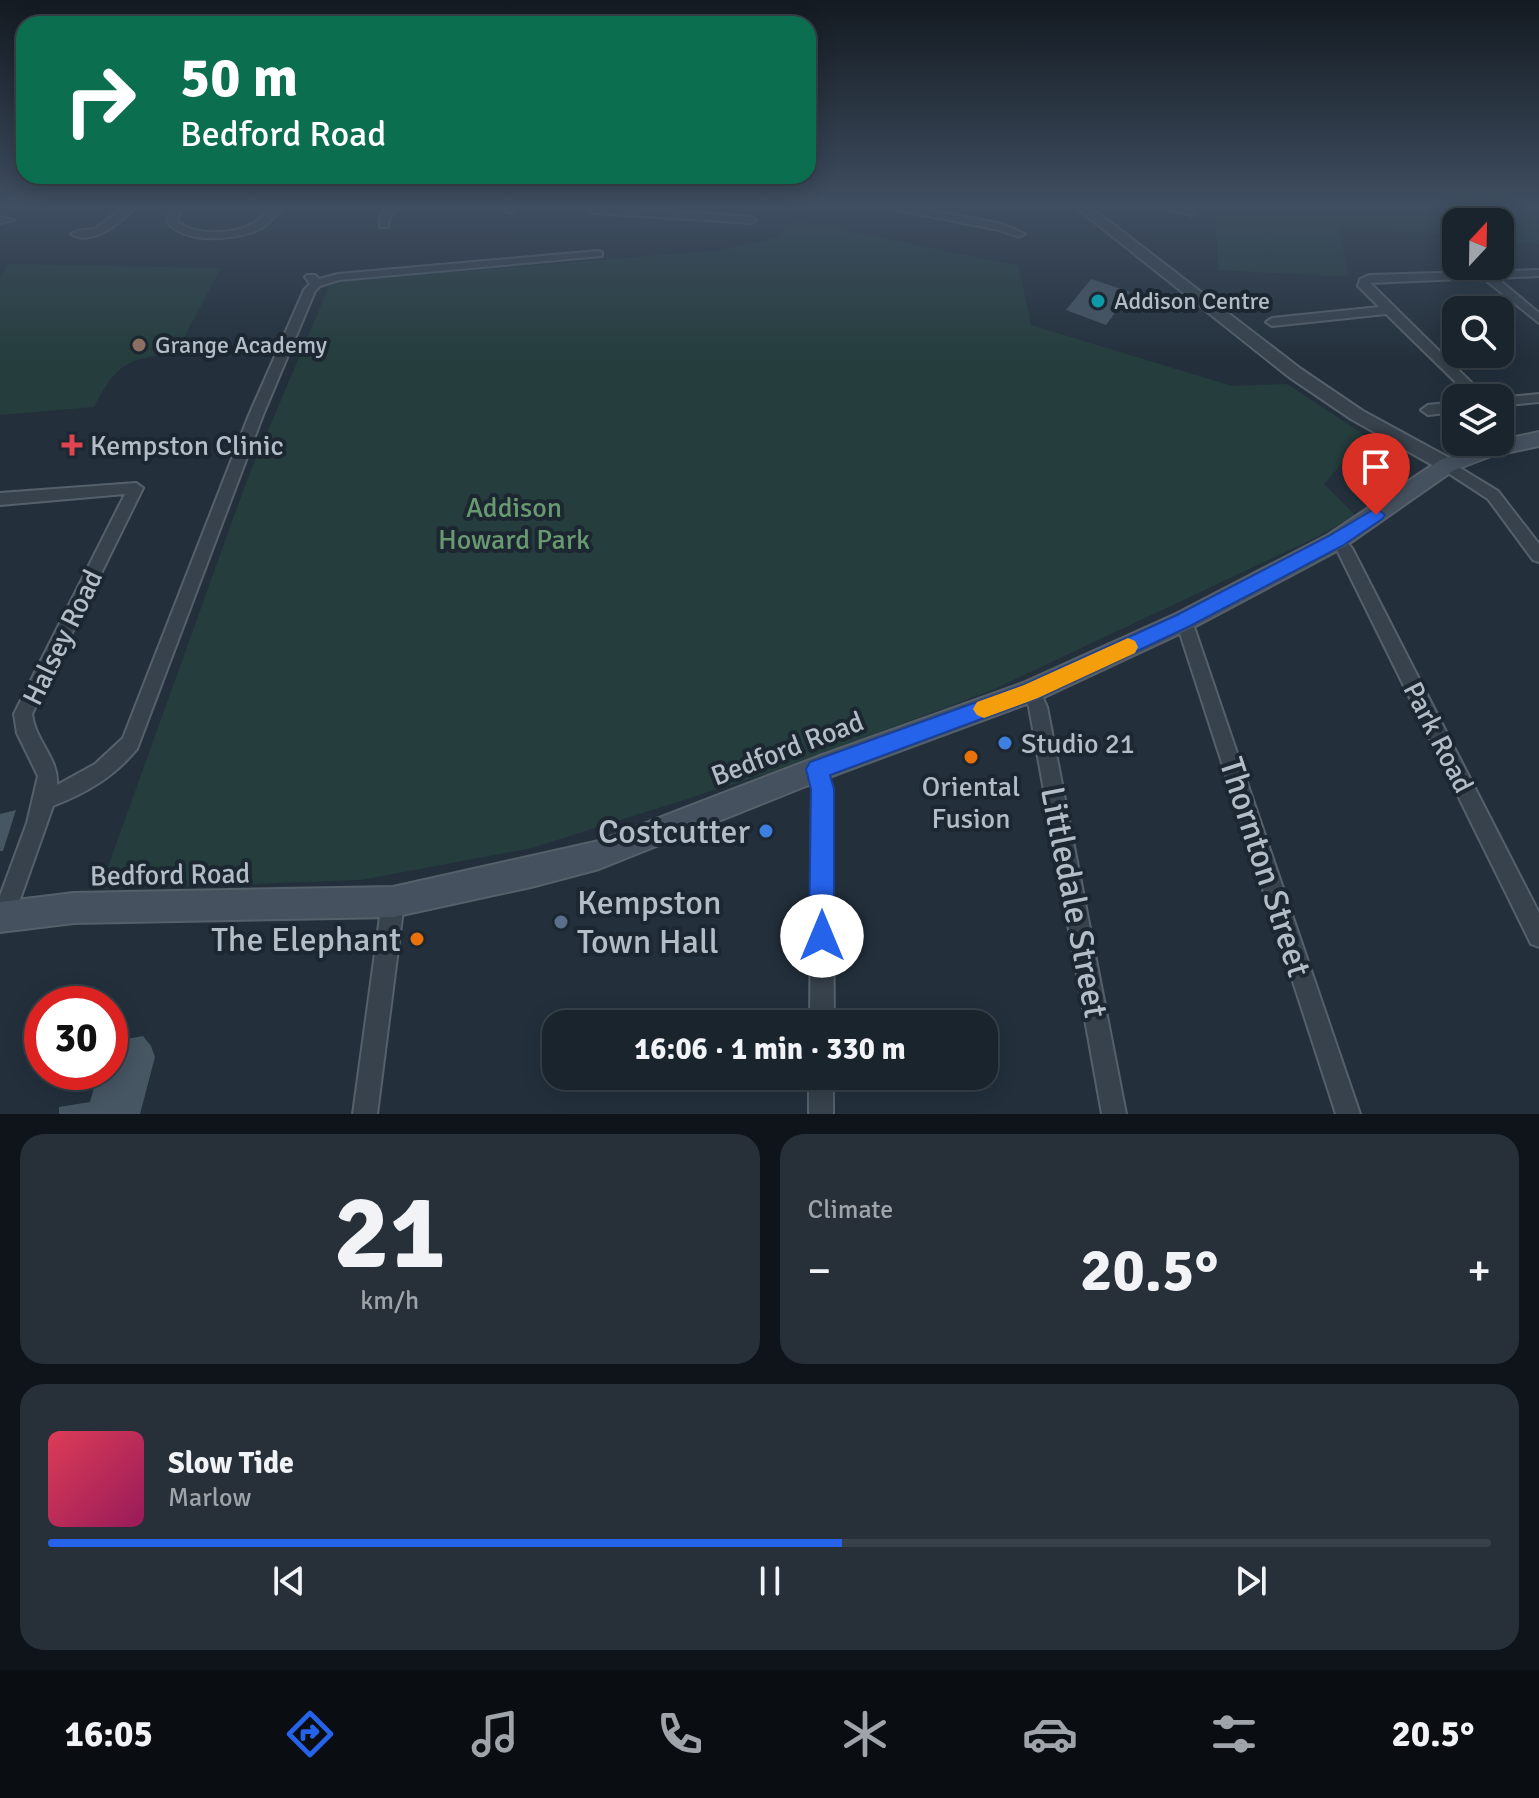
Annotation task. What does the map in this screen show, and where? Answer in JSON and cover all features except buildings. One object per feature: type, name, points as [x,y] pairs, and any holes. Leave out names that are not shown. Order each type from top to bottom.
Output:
[{"type":"main road","name":"Bedford Road","points":[[1,917],[89,907],[393,902],[531,873],[599,855],[817,769],[1031,691],[1184,621],[1336,541],[1447,465],[1487,450],[1539,439]]},
{"type":"street","points":[[44,800],[80,785],[107,768],[130,743],[256,415],[314,281],[564,257]]},
{"type":"street","points":[[1147,257],[1295,373],[1357,415],[1447,465],[1493,495],[1539,556]]},
{"type":"street","points":[[1514,273],[1539,273]]},
{"type":"street","points":[[1442,276],[1369,279],[1364,281],[1364,286],[1466,384]]},
{"type":"street","points":[[1492,280],[1539,319]]},
{"type":"street","points":[[1272,322],[1389,310]]},
{"type":"street","points":[[1514,401],[1539,398]]},
{"type":"street","points":[[1428,410],[1442,408]]},
{"type":"street","name":"Halsey Road","points":[[0,499],[136,488],[23,714],[23,730],[48,775],[44,800],[1,917]]},
{"type":"street","name":"Park Road","points":[[1336,541],[1344,548],[1539,936]]},
{"type":"street","name":"Thornton Street","points":[[1184,621],[1348,1114]]},
{"type":"street","name":"Littledale Street","points":[[1031,691],[1038,707],[1114,1114]]},
{"type":"street","points":[[817,769],[822,789],[822,1010]]},
{"type":"street","points":[[365,1114],[393,902]]},
{"type":"street","points":[[821,1090],[821,1114]]},
{"type":"green space","name":"Addison Howard Park","points":[[637,257],[975,257],[1019,266],[1031,325],[1232,386],[1287,384],[1366,436],[1324,484],[1355,515],[1317,537],[990,691],[769,773],[532,848],[361,880],[100,889],[247,480],[331,282]]},
{"type":"green space","points":[[1217,257],[1345,257],[1348,277],[1218,270]]},
{"type":"green space","points":[[9,264],[221,268],[176,353],[146,358],[125,366],[110,381],[94,407],[0,415],[0,276]]},
{"type":"slow traffic","points":[[984,709],[1128,647]]},
{"type":"place","name":"Addison Centre","points":[[1098,301]]},
{"type":"place","name":"Grange Academy","points":[[139,345]]},
{"type":"place","name":"Kempston Clinic","points":[[72,445]]},
{"type":"place","name":"Studio 21","points":[[1005,743]]},
{"type":"place","name":"Oriental Fusion","points":[[971,757]]},
{"type":"place","name":"Costcutter","points":[[766,831]]},
{"type":"place","name":"Kempston Town Hall","points":[[561,922]]},
{"type":"place","name":"The Elephant","points":[[417,939]]},
{"type":"route","points":[[822,936],[822,789],[817,769],[1031,691],[1184,621],[1336,541],[1376,515]]}]
